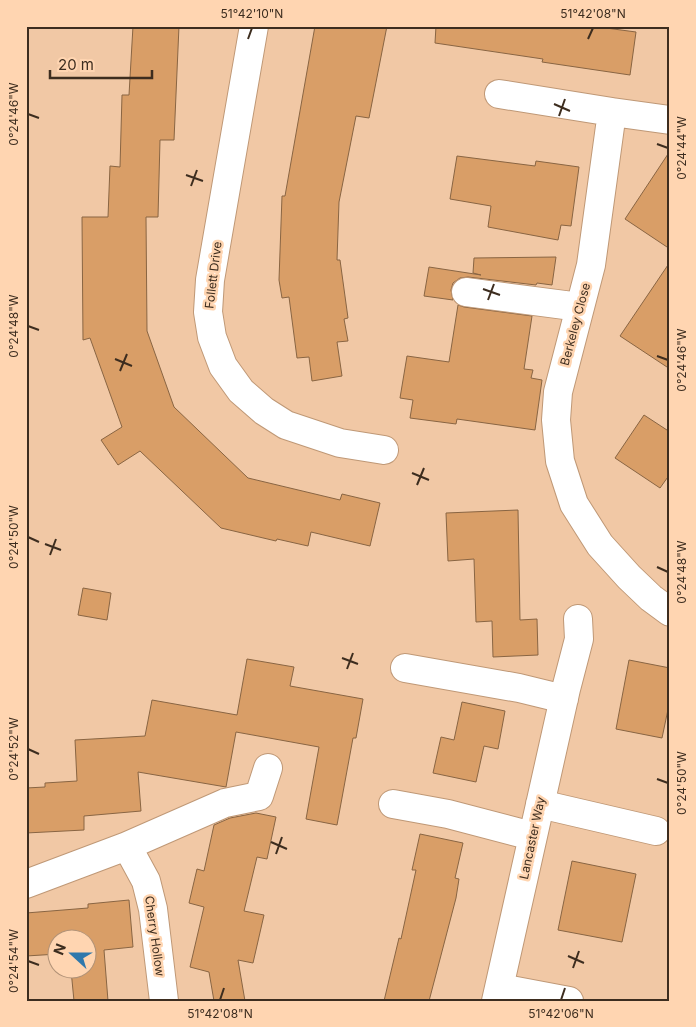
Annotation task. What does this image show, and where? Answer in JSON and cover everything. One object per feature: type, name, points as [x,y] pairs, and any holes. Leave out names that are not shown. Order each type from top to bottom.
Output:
[{"type":"street","name":"Follett Drive","points":[[254,26],[210,280],[208,312],[212,337],[223,366],[241,391],[264,411],[286,425],[340,443],[384,450]]},
{"type":"street","points":[[499,94],[670,120]]},
{"type":"street","name":"Berkeley Close","points":[[612,112],[591,265],[558,392],[556,420],[560,461],[574,504],[600,545],[629,577],[651,598],[670,612]]},
{"type":"street","points":[[466,292],[580,308]]},
{"type":"street","name":"Lancaster Way","points":[[498,995],[532,836],[578,639],[578,618]]},
{"type":"street","points":[[405,668],[564,694]]},
{"type":"street","points":[[26,884],[127,846],[225,803],[260,796],[268,768]]},
{"type":"street","points":[[393,804],[448,814],[532,836]]},
{"type":"street","points":[[540,804],[656,831]]},
{"type":"street","name":"Cherry Hollow","points":[[127,846],[146,880],[154,909],[164,1001]]},
{"type":"street","points":[[498,995],[569,1001]]},
{"type":"building","points":[[133,26],[179,26],[174,140],[160,140],[158,217],[146,217],[147,331],[174,407],[248,478],[340,500],[342,494],[380,503],[370,546],[311,532],[308,546],[277,539],[276,541],[221,528],[140,451],[118,465],[101,440],[122,427],[90,338],[83,340],[82,217],[108,217],[110,166],[120,167],[122,95],[129,95]]},
{"type":"building","points":[[315,26],[387,26],[369,118],[356,116],[339,202],[337,260],[340,260],[348,318],[344,319],[348,341],[337,342],[342,376],[312,381],[309,357],[297,358],[289,297],[282,298],[279,280],[282,196],[285,196]]},
{"type":"building","points":[[436,26],[591,26],[636,32],[630,75],[542,62],[543,59],[435,43]]},
{"type":"building","points":[[670,151],[670,249],[625,219]]},
{"type":"building","points":[[457,156],[535,166],[536,161],[579,167],[571,226],[561,225],[558,240],[488,227],[491,206],[450,199]]},
{"type":"building","points":[[556,257],[552,285],[537,283],[536,285],[468,277],[460,278],[453,283],[451,290],[453,300],[424,296],[429,267],[481,275],[473,273],[474,258]]},
{"type":"building","points":[[670,262],[670,369],[620,336]]},
{"type":"building","points":[[458,305],[532,316],[524,369],[533,370],[531,378],[542,380],[535,430],[457,419],[456,424],[410,418],[413,400],[400,398],[407,356],[449,362]]},
{"type":"building","points":[[644,415],[670,432],[670,474],[660,488],[615,458]]},
{"type":"building","points":[[518,510],[520,620],[537,619],[538,655],[493,657],[492,621],[476,622],[474,559],[448,561],[446,513]]},
{"type":"building","points":[[83,588],[111,593],[107,620],[78,615]]},
{"type":"building","points":[[247,659],[294,667],[290,686],[363,699],[356,738],[353,738],[337,825],[306,819],[319,747],[236,732],[226,787],[138,772],[141,811],[84,816],[84,830],[26,833],[26,788],[45,787],[45,783],[77,781],[75,740],[145,736],[152,700],[237,715]]},
{"type":"building","points":[[629,660],[670,668],[670,700],[662,738],[616,729]]},
{"type":"building","points":[[462,702],[505,711],[498,749],[484,746],[476,782],[433,773],[441,737],[454,740]]},
{"type":"building","points":[[256,813],[276,817],[267,859],[257,857],[244,911],[264,915],[253,963],[238,960],[245,1001],[214,1001],[209,972],[190,967],[204,907],[189,903],[197,869],[204,871],[214,825],[230,818]]},
{"type":"building","points":[[420,834],[463,843],[455,878],[459,879],[456,898],[429,1001],[384,1001],[399,938],[401,939],[416,870],[412,870]]},
{"type":"building","points":[[572,861],[636,874],[622,942],[558,930]]},
{"type":"building","points":[[129,900],[133,947],[104,950],[108,1001],[74,1001],[72,980],[98,980],[98,930],[48,930],[48,955],[26,956],[26,913],[88,908],[88,904]]}]
